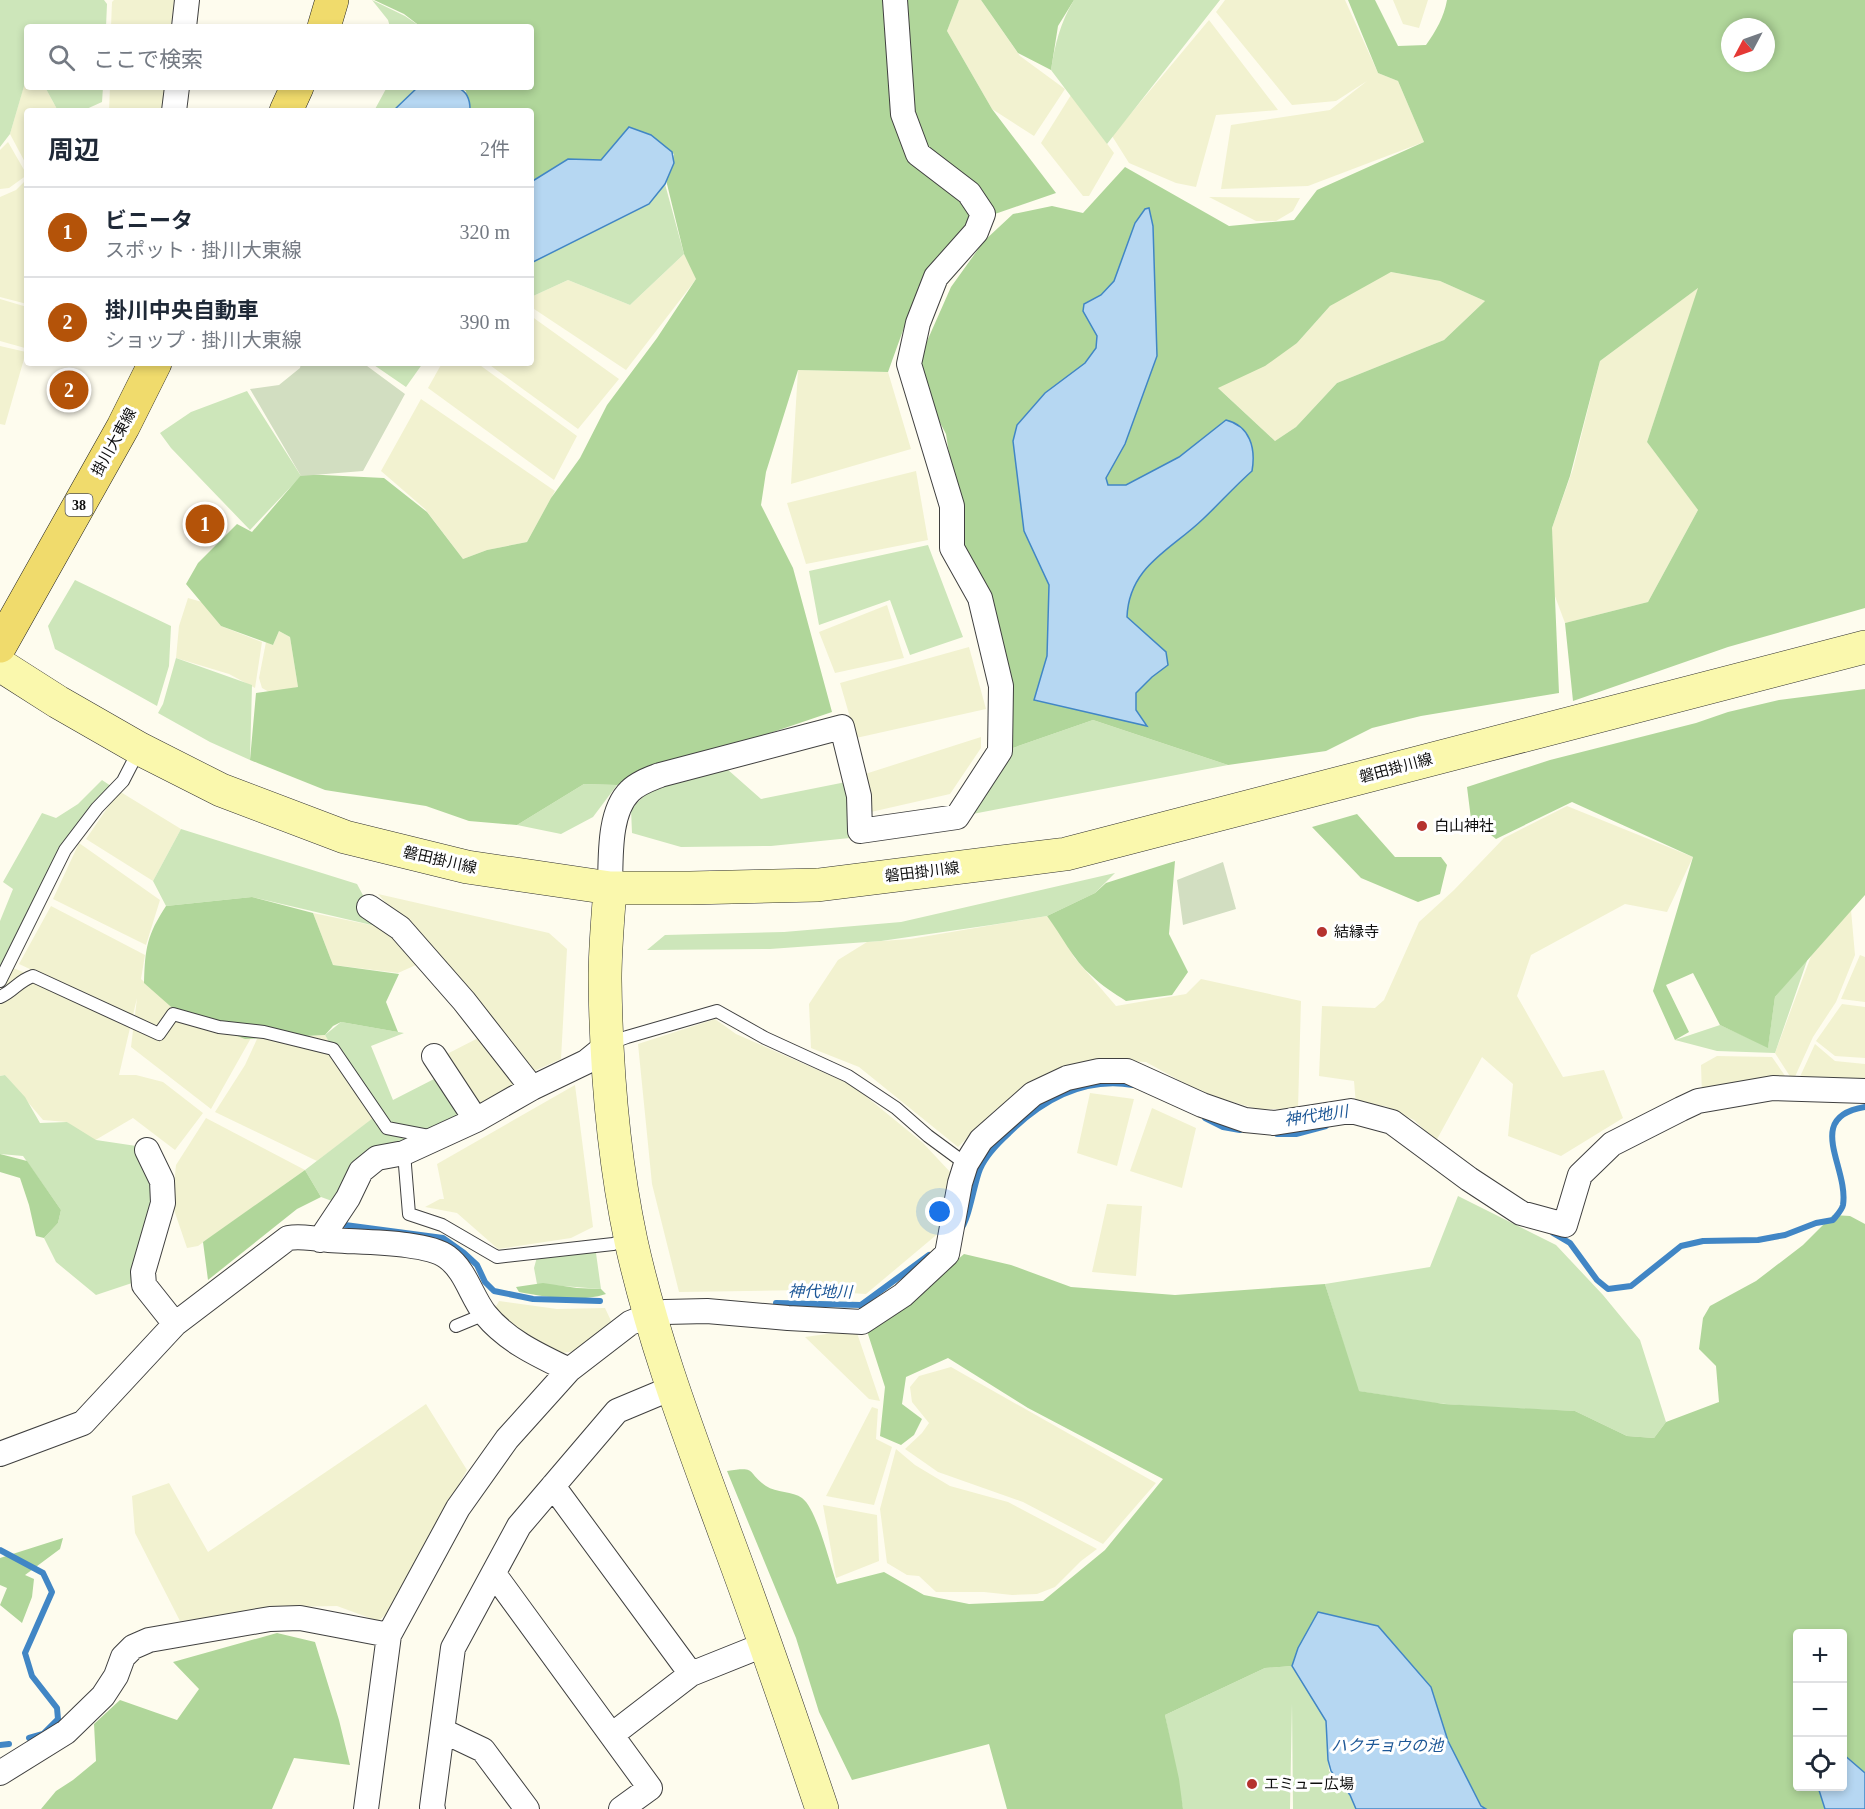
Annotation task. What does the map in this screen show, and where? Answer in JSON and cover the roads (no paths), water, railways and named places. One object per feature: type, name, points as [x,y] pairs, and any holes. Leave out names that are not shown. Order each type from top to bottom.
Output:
[{"type":"main road","points":[[325,24],[332,0]]},
{"type":"main road","points":[[287,108],[296,90]]},
{"type":"main road","name":"掛川大東線","points":[[6,628],[123,427],[154,366]]},
{"type":"main road","name":"磐田掛川線","points":[[0,665],[58,702],[140,749],[221,790],[345,837],[467,867],[610,888],[818,885],[1066,854],[1865,647]]},
{"type":"main road","points":[[610,888],[605,976],[607,1045],[617,1155],[631,1238],[650,1315],[672,1388],[766,1644],[822,1809]]},
{"type":"street","points":[[184,24],[187,0]]},
{"type":"street","points":[[610,888],[612,841],[621,803],[636,786],[660,775],[842,727],[859,796],[860,831],[957,817],[1000,752],[1001,686],[980,598],[952,548],[952,506],[909,364],[918,323],[936,277],[976,232],[982,214],[969,193],[918,154],[903,114],[895,0]]},
{"type":"street","points":[[174,108],[177,90]]},
{"type":"street","points":[[369,907],[400,928],[464,1001],[532,1088]]},
{"type":"street","points":[[320,1240],[348,1198],[361,1171],[376,1158],[404,1153],[476,1120],[532,1088],[586,1062],[607,1045]]},
{"type":"street","points":[[434,1056],[476,1120]]},
{"type":"street","points":[[366,1809],[389,1635],[458,1508],[507,1439],[569,1370],[630,1323],[665,1312],[707,1311],[862,1322],[903,1295],[947,1254],[959,1188],[966,1164],[981,1140],[1033,1094],[1067,1078],[1100,1071],[1127,1071],[1202,1105],[1245,1120],[1274,1123],[1351,1111],[1392,1122],[1469,1179],[1521,1213],[1565,1226],[1580,1175],[1612,1144],[1698,1101],[1773,1088],[1865,1091]]},
{"type":"street","points":[[147,1150],[162,1181],[163,1203],[143,1272],[144,1285],[175,1324]]},
{"type":"street","points":[[0,1454],[83,1423],[175,1324],[288,1238],[302,1236],[320,1240],[400,1245],[436,1251],[448,1258],[459,1270],[485,1314],[520,1346],[569,1370]]},
{"type":"street","points":[[433,1809],[453,1648],[519,1526],[617,1411],[672,1388]]},
{"type":"street","points":[[553,1486],[691,1674]]},
{"type":"street","points":[[494,1574],[651,1788],[621,1809]]},
{"type":"street","points":[[0,1773],[66,1732],[103,1696],[116,1676],[123,1657],[133,1647],[149,1640],[270,1618],[300,1618],[389,1635]]},
{"type":"street","points":[[613,1734],[691,1674],[766,1644]]},
{"type":"street","points":[[443,1731],[483,1750],[527,1809]]},
{"type":"lane","points":[[0,981],[65,850],[123,781],[140,749]]},
{"type":"lane","points":[[0,997],[8,994],[21,980],[33,976],[159,1034],[173,1014],[219,1028],[264,1032],[333,1049],[387,1128],[438,1138]]},
{"type":"lane","points":[[607,1045],[717,1011],[765,1038],[848,1076],[896,1108],[928,1136],[966,1164]]},
{"type":"lane","points":[[404,1153],[409,1214],[442,1225],[496,1257],[613,1244],[631,1238]]},
{"type":"lane","points":[[456,1326],[485,1314]]},
{"type":"water","points":[[415,90],[462,90],[466,93],[470,108],[396,108]]},
{"type":"water","points":[[629,127],[651,135],[672,152],[674,163],[665,184],[649,204],[534,262],[534,180],[568,159],[601,160]]},
{"type":"water","points":[[1149,208],[1153,226],[1157,356],[1125,444],[1106,478],[1108,485],[1126,485],[1179,457],[1226,420],[1241,427],[1250,439],[1253,462],[1252,471],[1191,530],[1154,560],[1135,585],[1127,617],[1166,652],[1168,665],[1136,693],[1136,710],[1147,726],[1034,700],[1047,656],[1049,585],[1024,531],[1013,441],[1017,425],[1045,393],[1085,363],[1096,348],[1097,336],[1083,311],[1084,304],[1101,295],[1114,281],[1135,223],[1145,209]]},
{"type":"water","name":"ハクチョウの池","points":[[1318,1612],[1378,1626],[1431,1687],[1448,1741],[1481,1806],[1486,1809],[1356,1809],[1350,1795],[1331,1771],[1328,1760],[1326,1721],[1292,1666],[1298,1648]]},
{"type":"water","points":[[1847,1757],[1865,1773],[1865,1809],[1825,1809],[1819,1791],[1847,1791]]},
{"type":"waterway","name":"神代地川","points":[[960,1230],[966,1219],[983,1164],[997,1145],[1022,1121],[1066,1093],[1098,1084],[1133,1085]]},
{"type":"waterway","name":"神代地川","points":[[1553,1233],[1570,1243],[1597,1280],[1608,1289],[1631,1286],[1681,1246],[1703,1241],[1758,1240],[1785,1235],[1816,1223],[1833,1220],[1843,1205],[1843,1190],[1832,1132],[1836,1121],[1846,1113],[1865,1107]]},
{"type":"waterway","name":"神代地川","points":[[1205,1118],[1223,1127],[1240,1130]]},
{"type":"waterway","name":"神代地川","points":[[1277,1134],[1296,1134],[1326,1126]]},
{"type":"waterway","name":"神代地川","points":[[345,1225],[443,1238],[477,1265],[485,1282],[494,1291],[533,1299],[600,1301]]},
{"type":"waterway","name":"神代地川","points":[[776,1303],[861,1305],[929,1255]]},
{"type":"waterway","name":"神代地川","points":[[0,1550],[43,1573],[52,1592],[25,1653],[32,1676],[57,1708],[58,1719],[43,1734],[29,1738]]},
{"type":"waterway","name":"神代地川","points":[[0,1745],[9,1744]]},
{"type":"place","name":"掛川中央自動車","points":[[69,390]]},
{"type":"place","name":"ビニータ","points":[[205,524]]},
{"type":"place","name":"白山神社","points":[[1422,826]]},
{"type":"place","name":"結縁寺","points":[[1322,932]]},
{"type":"place","name":"エミュー広場","points":[[1252,1784]]}]
